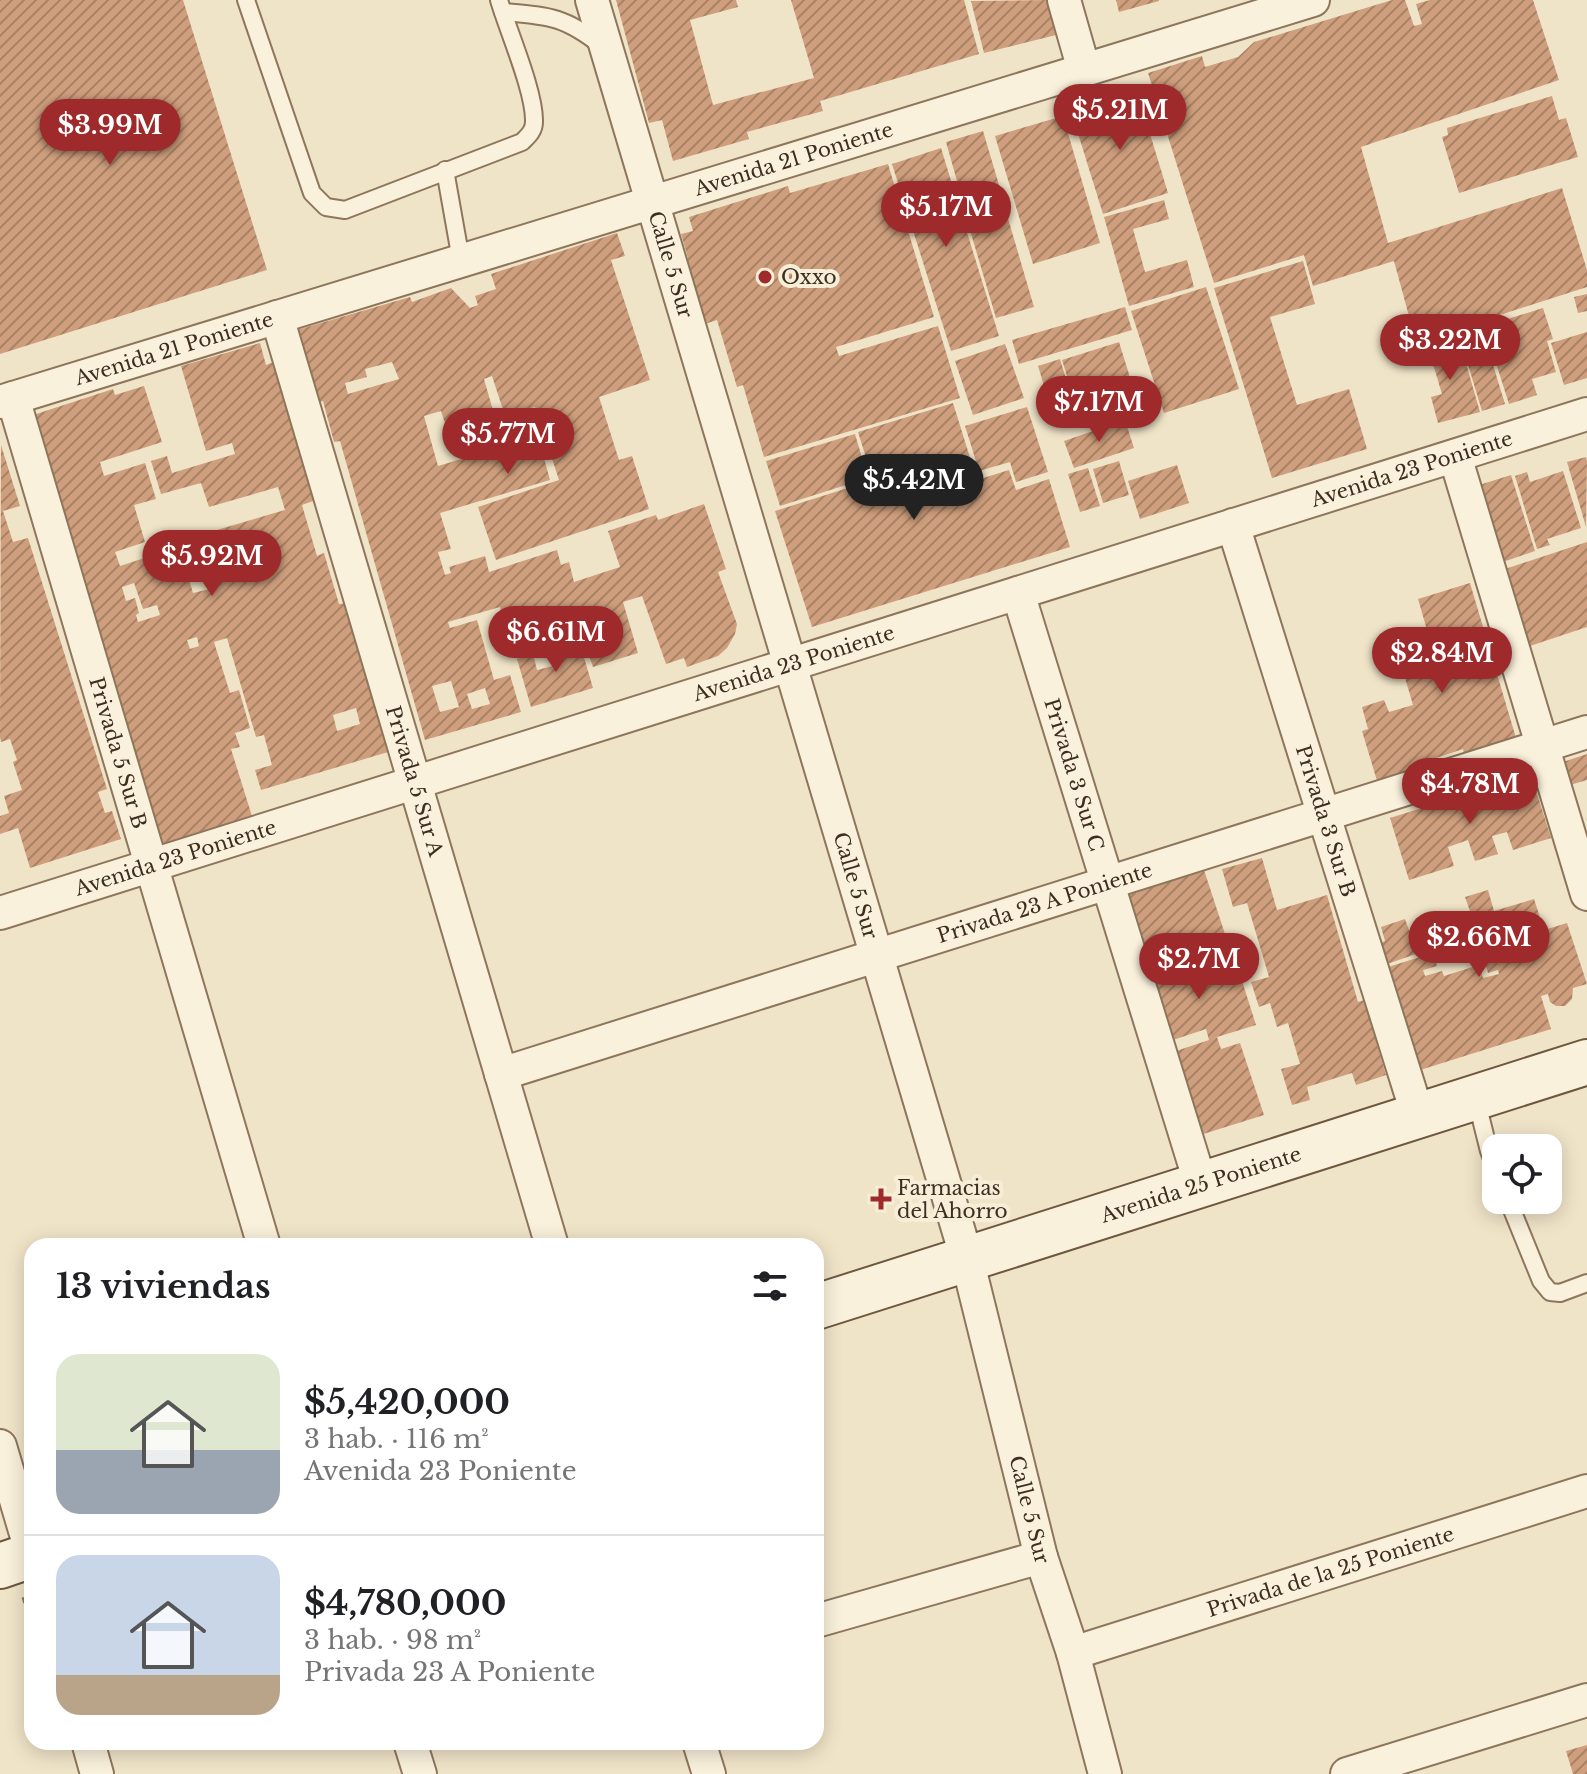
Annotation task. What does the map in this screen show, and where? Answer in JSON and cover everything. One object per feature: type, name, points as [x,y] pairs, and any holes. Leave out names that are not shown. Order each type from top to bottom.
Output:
[{"type":"main road","name":"Avenida 25 Poniente","points":[[824,1304],[1587,1062]]},
{"type":"main road","points":[[0,1566],[24,1557]]},
{"type":"street","name":"Calle 5 Sur","points":[[592,0],[967,1259],[1041,1557],[1073,1653],[1105,1774]]},
{"type":"street","points":[[1064,0],[1084,70]]},
{"type":"street","name":"Avenida 21 Poniente","points":[[7,400],[1313,0]]},
{"type":"street","name":"Privada 5 Sur A","points":[[277,317],[550,1238]]},
{"type":"street","name":"Privada 5 Sur B","points":[[7,400],[262,1238]]},
{"type":"street","name":"Avenida 23 Poniente","points":[[0,913],[1587,414]]},
{"type":"street","points":[[1455,456],[1587,894]]},
{"type":"street","name":"Privada 3 Sur B","points":[[1233,525],[1418,1116]]},
{"type":"street","name":"Privada 3 Sur C","points":[[1018,593],[1201,1185]]},
{"type":"street","name":"Privada 23 A Poniente","points":[[501,1074],[1587,732]]},
{"type":"street","points":[[0,1446],[24,1527]]},
{"type":"street","name":"Privada de la 25 Poniente","points":[[1073,1653],[1587,1491]]},
{"type":"street","points":[[824,1619],[1041,1557]]},
{"type":"street","points":[[1347,1774],[1587,1700]]},
{"type":"street","points":[[90,1750],[97,1774]]},
{"type":"street","points":[[412,1750],[420,1774]]},
{"type":"street","points":[[702,1750],[709,1774]]},
{"type":"lane","points":[[246,0],[312,193],[326,207],[345,210],[522,142],[532,133],[534,122],[528,89],[501,6],[551,16],[578,27],[606,49]]},
{"type":"lane","points":[[445,170],[461,260]]},
{"type":"lane","points":[[1475,1098],[1485,1134]]},
{"type":"lane","points":[[1514,1214],[1541,1281],[1550,1292],[1560,1293],[1587,1283]]},
{"type":"building","points":[[0,0],[183,0],[267,270],[0,354]]},
{"type":"building","points":[[616,0],[736,0],[738,7],[690,20],[713,105],[814,78],[791,0],[964,0],[979,54],[820,101],[823,111],[747,132],[749,139],[673,161],[662,120],[649,123]]},
{"type":"building","points":[[1047,0],[1056,35],[984,53],[971,1]]},
{"type":"building","points":[[1116,0],[1159,0],[1159,1],[1119,12]]},
{"type":"building","points":[[1392,0],[1405,0],[1414,26],[1422,24],[1416,4],[1430,0],[1533,0],[1559,80],[1361,147],[1388,243],[1562,188],[1587,270],[1587,287],[1416,342],[1394,261],[1313,286],[1304,255],[1214,283],[1148,73],[1202,56],[1205,67],[1238,57],[1254,42]]},
{"type":"building","points":[[1137,91],[1168,193],[1103,214],[1071,111]]},
{"type":"building","points":[[1552,96],[1559,120],[1566,118],[1578,157],[1459,193],[1442,137],[1448,135],[1447,128]]},
{"type":"building","points":[[1063,116],[1100,243],[1033,264],[995,136]]},
{"type":"building","points":[[983,131],[1002,195],[964,206],[946,142]]},
{"type":"building","points":[[941,148],[999,336],[951,351],[892,164]]},
{"type":"building","points":[[888,164],[934,317],[836,347],[839,356],[938,326],[960,398],[764,457],[743,385],[737,387],[717,320],[702,325],[683,260],[688,258],[681,234],[693,231],[689,217],[788,186],[790,193]]},
{"type":"building","points":[[1002,198],[1034,307],[996,318],[964,210]]},
{"type":"building","points":[[1164,200],[1169,219],[1133,229],[1145,272],[1187,260],[1194,287],[1129,306],[1104,217]]},
{"type":"building","points":[[617,233],[625,256],[611,260],[650,380],[599,397],[619,460],[632,456],[649,509],[496,560],[478,507],[559,480],[535,407],[505,416],[492,376],[484,379],[498,428],[451,442],[441,411],[424,416],[438,466],[475,455],[471,440],[534,422],[550,480],[440,513],[451,549],[438,552],[445,575],[451,573],[449,567],[485,556],[489,572],[557,550],[561,565],[569,562],[574,582],[620,567],[608,531],[656,515],[658,520],[704,504],[726,569],[718,572],[737,624],[727,648],[718,656],[687,667],[684,658],[666,664],[642,596],[623,602],[638,653],[593,667],[582,635],[592,632],[586,613],[510,639],[500,607],[448,622],[450,628],[477,620],[494,680],[510,675],[521,712],[425,740],[340,441],[334,442],[323,401],[311,405],[297,330],[410,297],[412,302],[451,288],[470,308],[478,305],[475,296],[496,289],[491,274]],"holes":[[[392,362],[399,379],[348,394],[345,383],[367,377],[365,369]],[[451,681],[459,707],[440,712],[432,686]],[[485,688],[490,704],[472,709],[467,694]]]},
{"type":"building","points":[[1303,261],[1315,304],[1270,317],[1297,405],[1349,389],[1367,449],[1272,478],[1214,288]]},
{"type":"building","points":[[1206,287],[1239,389],[1164,413],[1131,311]]},
{"type":"building","points":[[1587,294],[1587,311],[1578,313],[1574,297]]},
{"type":"building","points":[[1125,307],[1132,330],[1019,364],[1012,340]]},
{"type":"building","points":[[1543,308],[1553,339],[1547,341],[1556,372],[1532,379],[1537,395],[1509,404],[1494,357],[1511,352],[1501,321]]},
{"type":"building","points":[[1497,322],[1506,350],[1490,355],[1505,404],[1482,411],[1459,335]]},
{"type":"building","points":[[1587,332],[1587,378],[1564,385],[1551,343]]},
{"type":"building","points":[[1440,339],[1444,351],[1461,346],[1480,412],[1438,423],[1431,397],[1442,394],[1433,364],[1423,366],[1417,346]]},
{"type":"building","points":[[1119,342],[1138,403],[1081,421],[1062,360]]},
{"type":"building","points":[[260,343],[266,365],[276,361],[316,500],[302,505],[317,556],[324,553],[339,604],[346,603],[388,752],[261,790],[255,770],[272,765],[264,735],[256,737],[227,638],[214,642],[230,693],[239,690],[250,728],[235,733],[240,747],[231,749],[252,816],[160,845],[49,478],[53,476],[30,416],[113,389],[115,395],[144,386],[162,442],[100,462],[104,476],[145,463],[156,499],[134,505],[145,542],[115,552],[120,566],[163,552],[184,563],[193,593],[210,589],[193,537],[285,510],[278,487],[209,507],[201,483],[161,494],[151,461],[167,456],[172,473],[235,454],[232,443],[206,451],[181,366]],"holes":[[[134,583],[143,609],[157,605],[160,615],[138,622],[135,598],[126,601],[122,587]],[[197,637],[199,646],[190,649],[187,640]],[[356,708],[360,724],[337,731],[333,715]]]},
{"type":"building","points":[[1005,344],[1024,398],[973,415],[955,361]]},
{"type":"building","points":[[1060,359],[1074,405],[1052,412],[1038,366]]},
{"type":"building","points":[[953,403],[977,480],[1009,470],[1016,490],[1049,479],[1070,547],[812,627],[775,511],[873,480],[858,432]]},
{"type":"building","points":[[1027,407],[1048,472],[1016,482],[1010,462],[979,471],[965,426]]},
{"type":"building","points":[[1125,420],[1134,448],[1074,468],[1064,441]]},
{"type":"building","points":[[855,434],[868,478],[780,506],[766,461]]},
{"type":"building","points":[[1,445],[20,506],[3,511],[13,542],[28,538],[107,789],[98,792],[105,813],[112,811],[121,839],[30,868],[18,828],[0,834],[0,816],[9,813],[4,796],[22,790],[10,739],[1,742],[0,737]]},
{"type":"building","points":[[1586,457],[1587,461],[1586,527],[1567,462]]},
{"type":"building","points":[[1119,461],[1129,495],[1103,503],[1093,469]]},
{"type":"building","points":[[1177,465],[1189,503],[1140,519],[1128,481]]},
{"type":"building","points":[[1088,468],[1100,506],[1080,512],[1068,474]]},
{"type":"building","points":[[1563,471],[1581,528],[1547,539],[1550,545],[1537,549],[1515,476],[1527,472],[1530,482]]},
{"type":"building","points":[[1511,475],[1535,551],[1500,563],[1476,486]]},
{"type":"building","points":[[1587,542],[1587,627],[1530,646],[1505,569]]},
{"type":"building","points":[[1470,583],[1516,738],[1464,754],[1463,749],[1430,760],[1432,768],[1378,784],[1362,731],[1368,729],[1362,707],[1384,700],[1389,712],[1413,705],[1405,678],[1438,668],[1418,599]]},
{"type":"building","points":[[578,637],[593,688],[531,707],[517,659],[533,654],[537,670],[553,666],[547,646]]},
{"type":"building","points":[[1587,754],[1587,780],[1570,785],[1563,762]]},
{"type":"building","points":[[1531,774],[1551,838],[1513,850],[1507,832],[1492,836],[1498,854],[1475,861],[1468,840],[1448,847],[1454,866],[1409,880],[1390,818]]},
{"type":"building","points":[[1262,858],[1277,910],[1327,895],[1358,1002],[1364,1000],[1386,1075],[1356,1085],[1352,1073],[1307,1087],[1310,1100],[1292,1105],[1281,1069],[1300,1064],[1288,1023],[1277,1027],[1270,1003],[1259,1007],[1251,982],[1269,977],[1247,903],[1233,907],[1222,869]]},
{"type":"building","points":[[1204,870],[1226,937],[1183,950],[1177,933],[1163,937],[1173,969],[1232,949],[1256,1025],[1217,1037],[1221,1049],[1240,1043],[1264,1115],[1197,1136],[1170,1053],[1209,1040],[1206,1029],[1173,1040],[1126,896]]},
{"type":"building","points":[[1488,890],[1494,911],[1534,899],[1544,930],[1567,923],[1587,984],[1573,988],[1572,999],[1565,1006],[1550,1002],[1548,994],[1541,996],[1551,1029],[1417,1071],[1388,967],[1420,957],[1419,953],[1387,964],[1380,943],[1385,941],[1381,927],[1405,919],[1410,933],[1471,914],[1465,897]],"holes":[[[1482,953],[1488,973],[1498,970],[1499,974],[1483,978],[1479,965],[1444,976],[1442,971],[1425,976],[1423,970],[1437,966],[1435,959],[1451,955],[1453,962]]]},
{"type":"building","points":[[1587,1745],[1587,1774],[1573,1774],[1566,1751]]},
{"type":"place","name":"Oxxo","points":[[765,277]]},
{"type":"place","name":"Farmacias del Ahorro","points":[[881,1199]]}]
